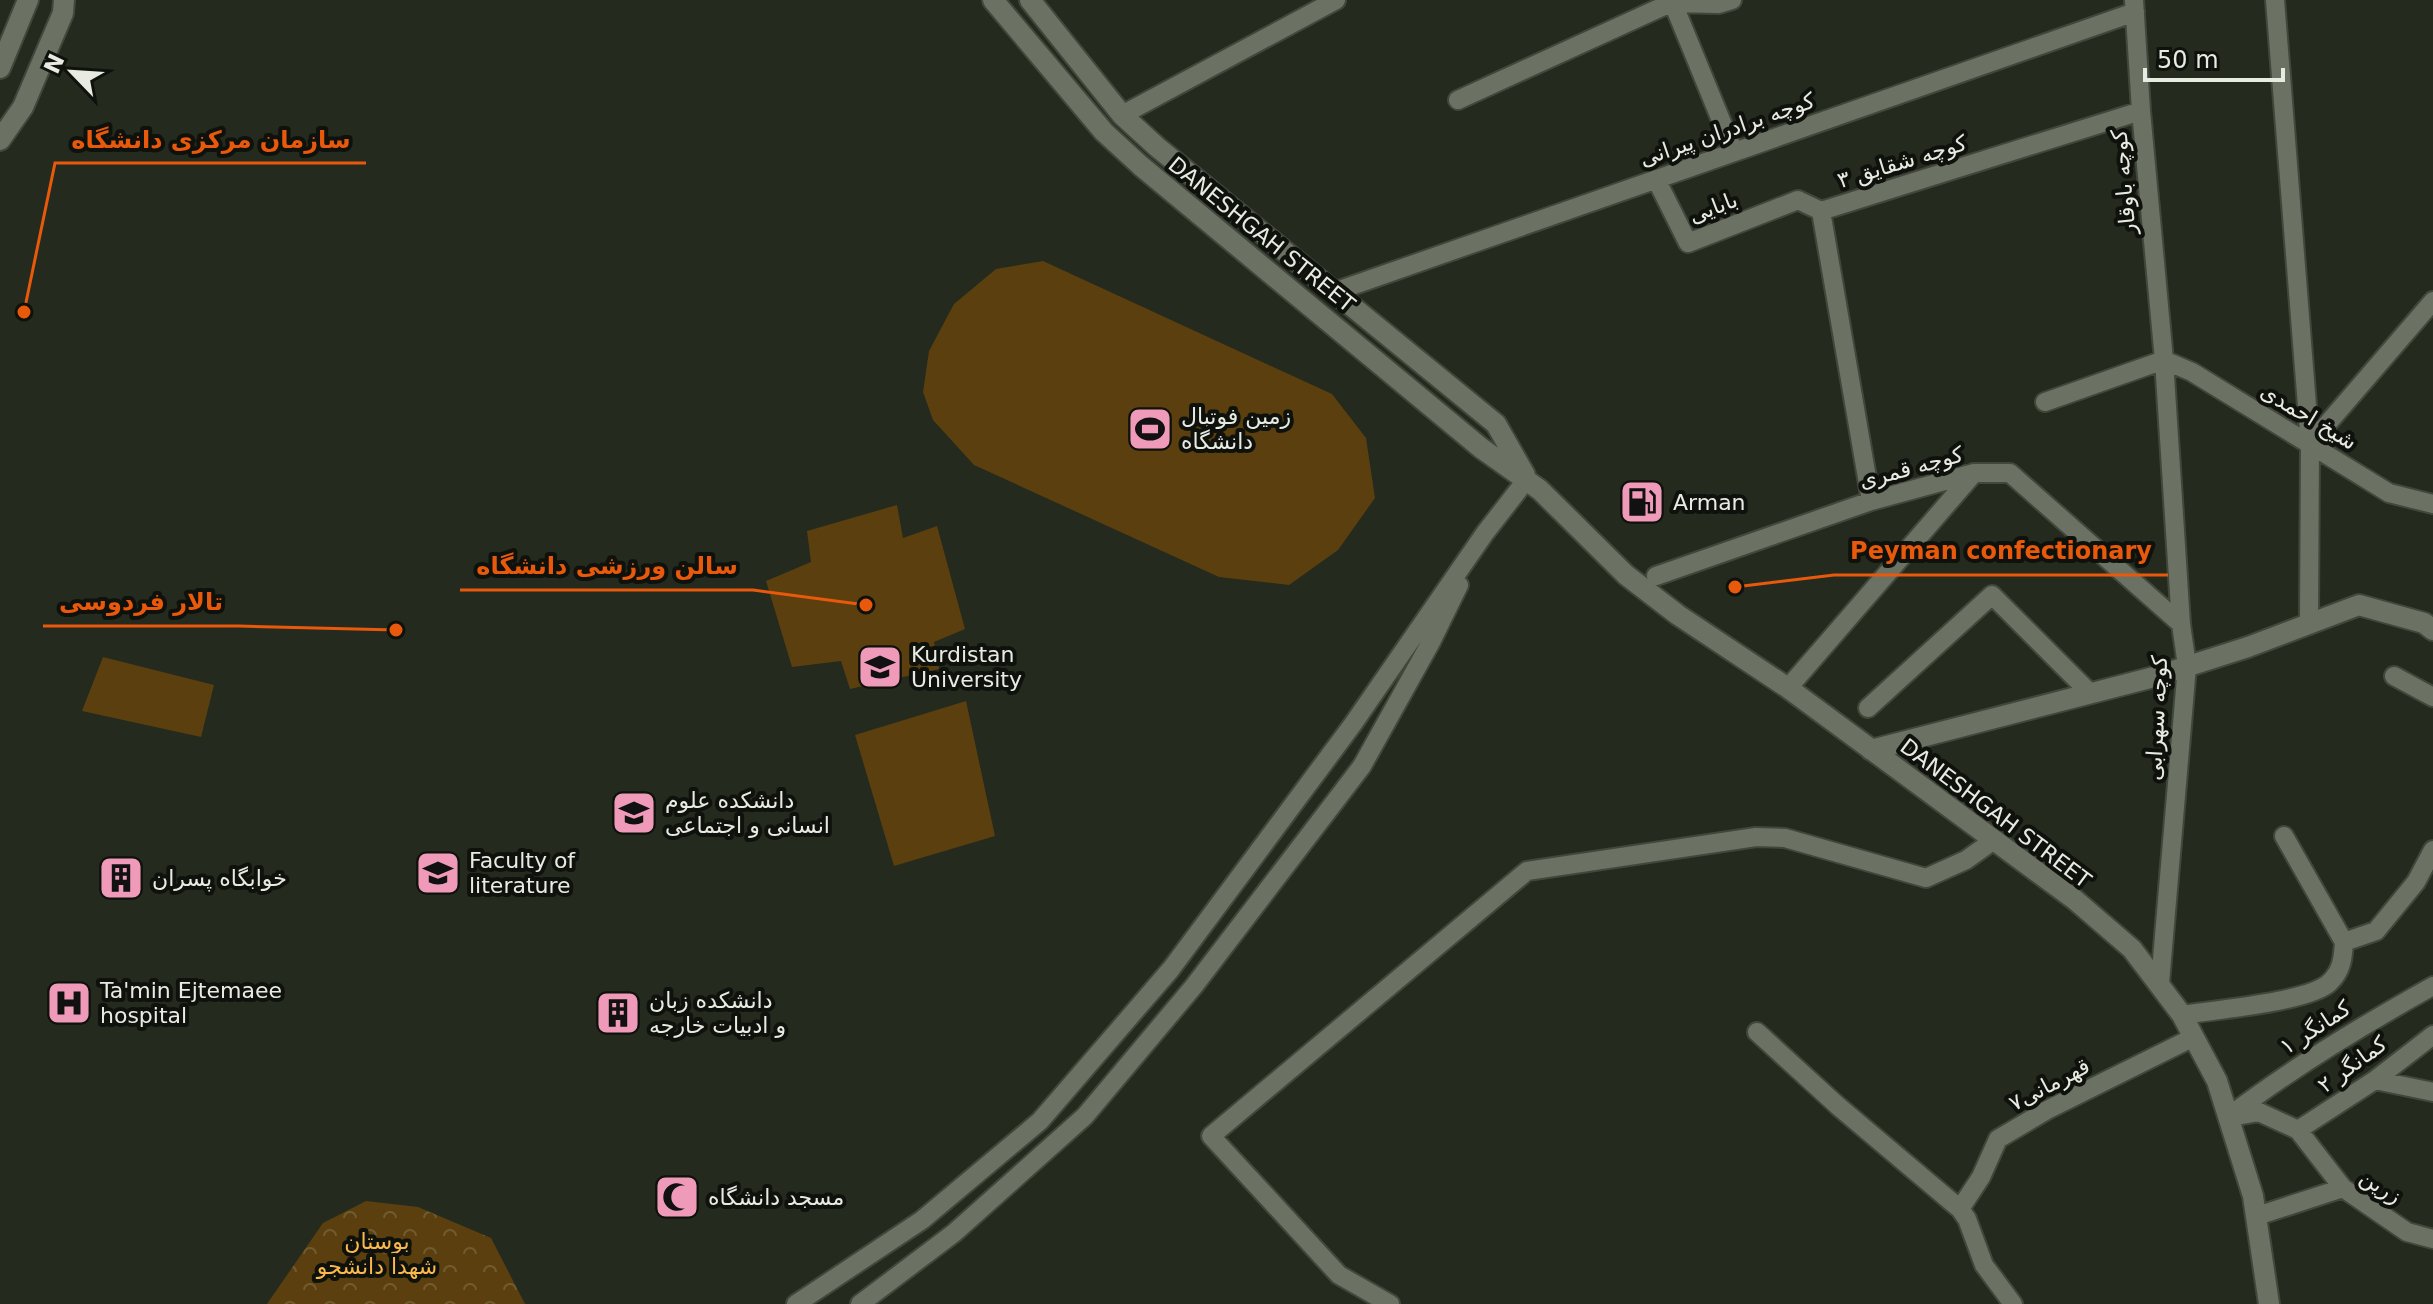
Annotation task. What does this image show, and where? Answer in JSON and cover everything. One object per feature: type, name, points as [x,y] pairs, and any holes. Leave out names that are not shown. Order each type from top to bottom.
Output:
[{"type":"street","points":[[0,68],[28,0]]},
{"type":"street","points":[[0,140],[23,107],[63,13],[64,0]]},
{"type":"street","name":"DANESHGAH STREET","points":[[993,0],[1104,132],[1141,166],[1481,448],[1527,479],[1626,575],[1678,615],[1788,688],[2074,899],[2132,949],[2182,1015],[2217,1081],[2253,1196],[2269,1304]]},
{"type":"street","name":"DANESHGAH STREET","points":[[1030,0],[1122,115],[1496,424],[1527,479]]},
{"type":"street","points":[[1122,115],[1336,0]]},
{"type":"street","points":[[1458,100],[1675,2],[1719,4],[1732,0]]},
{"type":"street","points":[[2275,0],[2310,444],[2309,622]]},
{"type":"street","points":[[1675,2],[1734,152]]},
{"type":"street","name":"کوچه برادران پیرانی","points":[[1334,292],[1734,152],[2134,6]]},
{"type":"street","name":"کوچه باوقار","points":[[2134,6],[2164,360]]},
{"type":"street","name":"کوچه شقایق ۳","points":[[1871,501],[1821,211],[2141,111]]},
{"type":"street","name":"بابایی","points":[[1656,179],[1688,243],[1798,200],[1821,211]]},
{"type":"street","points":[[2310,444],[2433,301]]},
{"type":"street","points":[[2045,402],[2164,360]]},
{"type":"street","name":"شیخ احمدی","points":[[2164,360],[2192,372],[2389,493],[2433,504]]},
{"type":"street","name":"کوچه سهرابی","points":[[2160,983],[2187,666],[2181,624],[2164,360]]},
{"type":"street","points":[[1788,688],[1974,473]]},
{"type":"street","name":"کوچه قمری","points":[[1656,576],[1871,501],[1974,473],[2010,473],[2181,624]]},
{"type":"street","points":[[796,1304],[922,1220],[1040,1121],[1171,969],[1353,724],[1485,533],[1527,479]]},
{"type":"street","points":[[860,1304],[954,1233],[1085,1116],[1194,986],[1362,766],[1431,642],[1485,533]]},
{"type":"street","points":[[1868,708],[1992,595],[2090,693]]},
{"type":"street","points":[[1871,750],[2187,666],[2248,647],[2359,605],[2424,623],[2433,630]]},
{"type":"street","points":[[2394,676],[2433,697]]},
{"type":"street","points":[[2182,1015],[2305,995],[2329,983],[2342,964],[2344,942],[2284,836]]},
{"type":"street","points":[[1390,1304],[1339,1275],[1211,1136],[1527,871],[1756,837],[1785,838],[1926,878],[1966,860],[1994,840]]},
{"type":"street","points":[[2344,942],[2376,931],[2416,882],[2433,850]]},
{"type":"street","points":[[1171,969],[1194,986]]},
{"type":"street","name":"کمانگر ۱","points":[[2228,1117],[2275,1081],[2362,1025],[2433,986]]},
{"type":"street","points":[[1757,1032],[1838,1106],[1960,1209],[1967,1219],[1984,1265],[2013,1304]]},
{"type":"street","name":"کمانگر ۲","points":[[2298,1130],[2375,1080],[2433,1035]]},
{"type":"street","name":"قهرمانی۷","points":[[1960,1209],[1981,1177],[1998,1139],[2047,1110],[2194,1037]]},
{"type":"street","points":[[2375,1080],[2433,1092]]},
{"type":"street","points":[[2228,1117],[2259,1112],[2298,1130],[2343,1188]]},
{"type":"street","name":"زرین","points":[[2257,1216],[2343,1188],[2407,1232],[2433,1239]]},
{"type":"green space","name":"زمین فوتبال دانشگاه","points":[[1043,261],[1332,394],[1366,438],[1375,498],[1338,550],[1289,585],[1219,577],[974,465],[933,420],[923,392],[929,351],[954,304],[996,269]]},
{"type":"green space","points":[[897,505],[903,538],[937,526],[965,629],[934,642],[939,669],[850,689],[841,661],[792,667],[766,581],[811,562],[807,531]]},
{"type":"green space","points":[[103,657],[214,685],[201,737],[82,711]]},
{"type":"green space","points":[[966,701],[995,836],[894,866],[855,735]]},
{"type":"green space","name":"بوستان شهدا دانشجو","points":[[366,1201],[418,1207],[491,1238],[525,1304],[267,1304],[323,1223]]},
{"type":"place","name":"سازمان مرکزی دانشگاه","points":[[24,312]]},
{"type":"place","name":"زمین فوتبال دانشگاه","points":[[1150,429]]},
{"type":"place","name":"Arman","points":[[1642,502]]},
{"type":"place","name":"Peyman confectionary","points":[[1735,587]]},
{"type":"place","name":"سالن ورزشی دانشگاه","points":[[866,605]]},
{"type":"place","name":"تالار فردوسی","points":[[396,630]]},
{"type":"place","name":"Kurdistan University","points":[[880,667]]},
{"type":"place","name":"دانشکده علوم انسانی و اجتماعی","points":[[634,813]]},
{"type":"place","name":"Faculty of literature","points":[[438,873]]},
{"type":"place","name":"خوابگاه پسران","points":[[121,878]]},
{"type":"place","name":"Ta'min Ejtemaee hospital","points":[[69,1003]]},
{"type":"place","name":"دانشکده زبان و ادبیات خارجه","points":[[618,1013]]},
{"type":"place","name":"مسجد دانشگاه","points":[[677,1197]]}]
